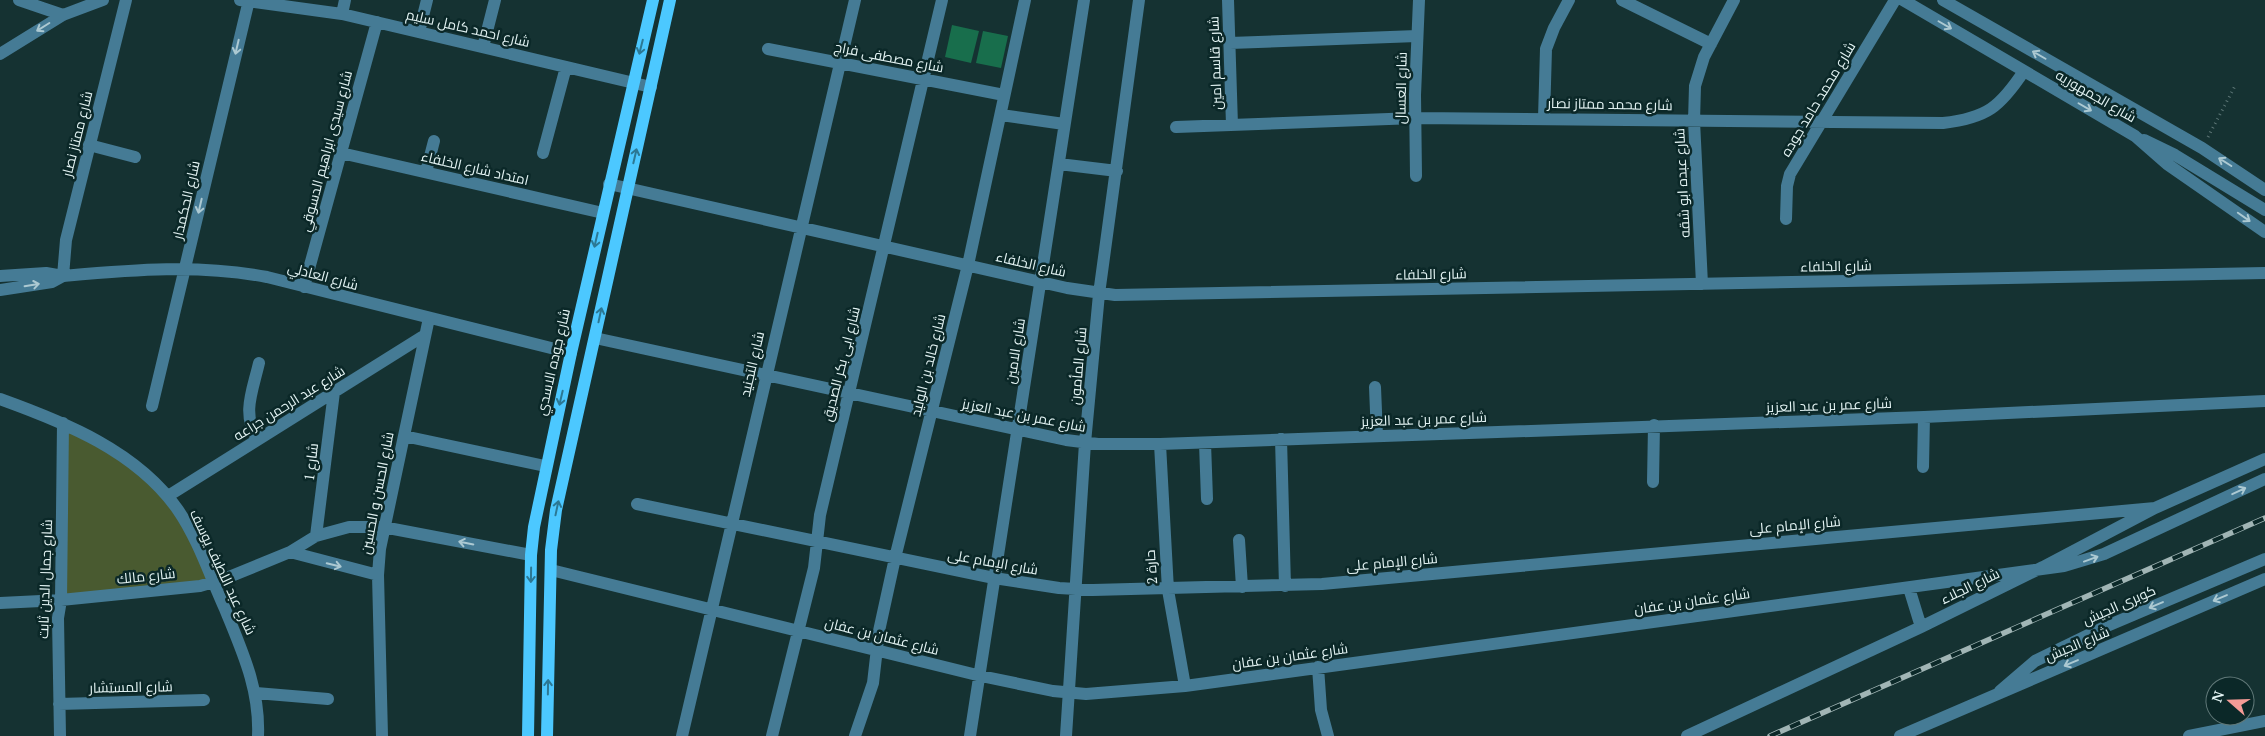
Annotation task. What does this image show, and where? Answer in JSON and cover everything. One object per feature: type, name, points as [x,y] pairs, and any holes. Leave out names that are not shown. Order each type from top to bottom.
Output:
[{"type":"main road","name":"شارع جوده الاسدي","points":[[528,736],[531,555],[545,466],[632,83],[653,0]]},
{"type":"main road","points":[[547,736],[551,570],[556,510],[670,0]]},
{"type":"street","points":[[19,0],[63,15]]},
{"type":"street","points":[[0,54],[63,15],[103,0]]},
{"type":"street","name":"شارع ممتاز نصار","points":[[63,276],[66,240],[126,0]]},
{"type":"street","name":"شارع احمد كامل سليم","points":[[245,0],[342,14],[651,87]]},
{"type":"street","name":"شارع الحكمدار","points":[[152,406],[186,268],[245,0]]},
{"type":"street","points":[[342,14],[345,0]]},
{"type":"street","points":[[419,32],[427,0]]},
{"type":"street","points":[[483,47],[495,0]]},
{"type":"street","name":"شارع التجنيد","points":[[682,736],[800,227],[855,0]]},
{"type":"street","name":"شارع ابى بكر الصديق","points":[[772,736],[814,568],[820,515],[942,0]]},
{"type":"street","name":"شارع خالد بن الوليد","points":[[855,736],[873,683],[879,631],[895,558],[968,266],[1025,0]]},
{"type":"street","name":"شارع الامين","points":[[970,736],[981,676],[994,578],[1084,0]]},
{"type":"street","name":"شارع المأمون","points":[[1066,736],[1085,443],[1099,294],[1139,0]]},
{"type":"street","name":"شارع قاسم امين","points":[[1228,0],[1232,125]]},
{"type":"street","name":"شارع العسال","points":[[1416,176],[1415,118],[1419,0]]},
{"type":"street","points":[[1544,118],[1546,50],[1554,28],[1569,0]]},
{"type":"street","points":[[1622,0],[1711,44]]},
{"type":"street","name":"شارع عبده ابو شقه","points":[[1702,284],[1694,121],[1695,86],[1698,72],[1734,0]]},
{"type":"street","name":"شارع محمد حامد جوده","points":[[1786,219],[1788,178],[1895,0]]},
{"type":"street","name":"شارع الجمهوريه","points":[[1903,0],[2135,136],[2167,164],[2265,232]]},
{"type":"street","name":"شارع الجمهوريه","points":[[1942,0],[2202,148],[2265,190]]},
{"type":"street","name":"شارع سيدى ابراهيم الدسوقي","points":[[304,288],[377,22]]},
{"type":"street","points":[[1230,43],[1417,36]]},
{"type":"street","name":"شارع مصطفى فراج","points":[[768,49],[1004,95]]},
{"type":"street","points":[[543,153],[566,67]]},
{"type":"street","name":"شارع محمد ممتاز نصار","points":[[1176,127],[1415,118],[1943,124],[1976,117],[2005,98],[2024,71]]},
{"type":"street","points":[[1001,115],[1064,124]]},
{"type":"street","points":[[2135,136],[2175,155],[2265,210]]},
{"type":"street","points":[[426,172],[434,141]]},
{"type":"street","points":[[89,145],[135,157]]},
{"type":"street","name":"امتداد شارع الخلفاء","points":[[341,153],[602,213]]},
{"type":"street","points":[[1059,164],[1117,172]]},
{"type":"street","name":"شارع الخلفاء","points":[[610,184],[1041,282],[1099,294],[1132,296],[2265,273]]},
{"type":"street","name":"شارع العادلي","points":[[0,276],[46,273],[63,276],[186,268],[247,273],[571,353]]},
{"type":"street","name":"شارع العادلي","points":[[0,290],[52,282],[63,276]]},
{"type":"street","name":"شارع الحسن و الحسين","points":[[382,736],[378,575],[383,527],[429,318]]},
{"type":"street","name":"شارع عبد الرحمن جراعه","points":[[168,496],[425,335]]},
{"type":"street","name":"شارع عمر بن عبد العزيز","points":[[595,338],[932,412],[1085,443],[1160,444],[1281,440],[1654,425],[1924,417],[2265,401]]},
{"type":"street","points":[[257,440],[252,430],[248,407],[259,364]]},
{"type":"street","points":[[1374,387],[1377,436]]},
{"type":"street","name":"شارع 1","points":[[316,536],[334,392]]},
{"type":"street","name":"شارع عبد اللطيف يوسف","points":[[0,399],[63,423],[138,467],[168,496],[188,526],[246,658],[256,693],[258,736]]},
{"type":"street","points":[[1923,467],[1924,417]]},
{"type":"street","name":"شارع جمال الدين ثابت","points":[[60,736],[58,618],[60,600],[63,423]]},
{"type":"street","points":[[1653,482],[1654,425]]},
{"type":"street","points":[[404,436],[545,466]]},
{"type":"street","points":[[1281,440],[1285,586]]},
{"type":"street","points":[[1205,442],[1207,500]]},
{"type":"street","name":"حارة 2","points":[[1160,444],[1168,590],[1185,686]]},
{"type":"street","name":"شارع الجلاء","points":[[1687,736],[1921,627],[2043,567],[2155,508],[2265,459]]},
{"type":"street","name":"شارع عثمان بن عفان","points":[[551,570],[981,676],[1070,693],[1102,695],[1185,686],[1909,588],[2085,561],[2104,554],[2265,479]]},
{"type":"street","name":"شارع الإمام على","points":[[637,504],[994,578],[1075,590],[1168,590],[1285,586],[2155,508]]},
{"type":"street","name":"شارع مالك","points":[[0,603],[60,600],[213,583],[290,552],[316,536],[349,527],[383,527],[531,555]]},
{"type":"street","points":[[1239,540],[1242,587]]},
{"type":"street","points":[[290,552],[378,575]]},
{"type":"street","name":"كوبرى الجيش","points":[[1996,696],[2011,680],[2036,662],[2107,626],[2265,559]]},
{"type":"street","name":"شارع الجيش","points":[[1900,736],[2265,579]]},
{"type":"street","points":[[1909,588],[1921,627]]},
{"type":"street","points":[[1318,667],[1321,710],[1328,736]]},
{"type":"street","points":[[256,693],[328,699]]},
{"type":"street","name":"شارع المستشار","points":[[59,704],[204,700]]},
{"type":"street","points":[[2188,736],[2265,721]]},
{"type":"path","points":[[2202,148],[2236,86]]},
{"type":"green space","points":[[65,425],[106,449],[165,495],[212,582],[61,600]]},
{"type":"building","points":[[952,25],[979,31],[971,63],[945,57]]},
{"type":"building","points":[[983,31],[1008,36],[1001,68],[976,63]]},
{"type":"railway","points":[[1770,736],[2265,518]]}]
